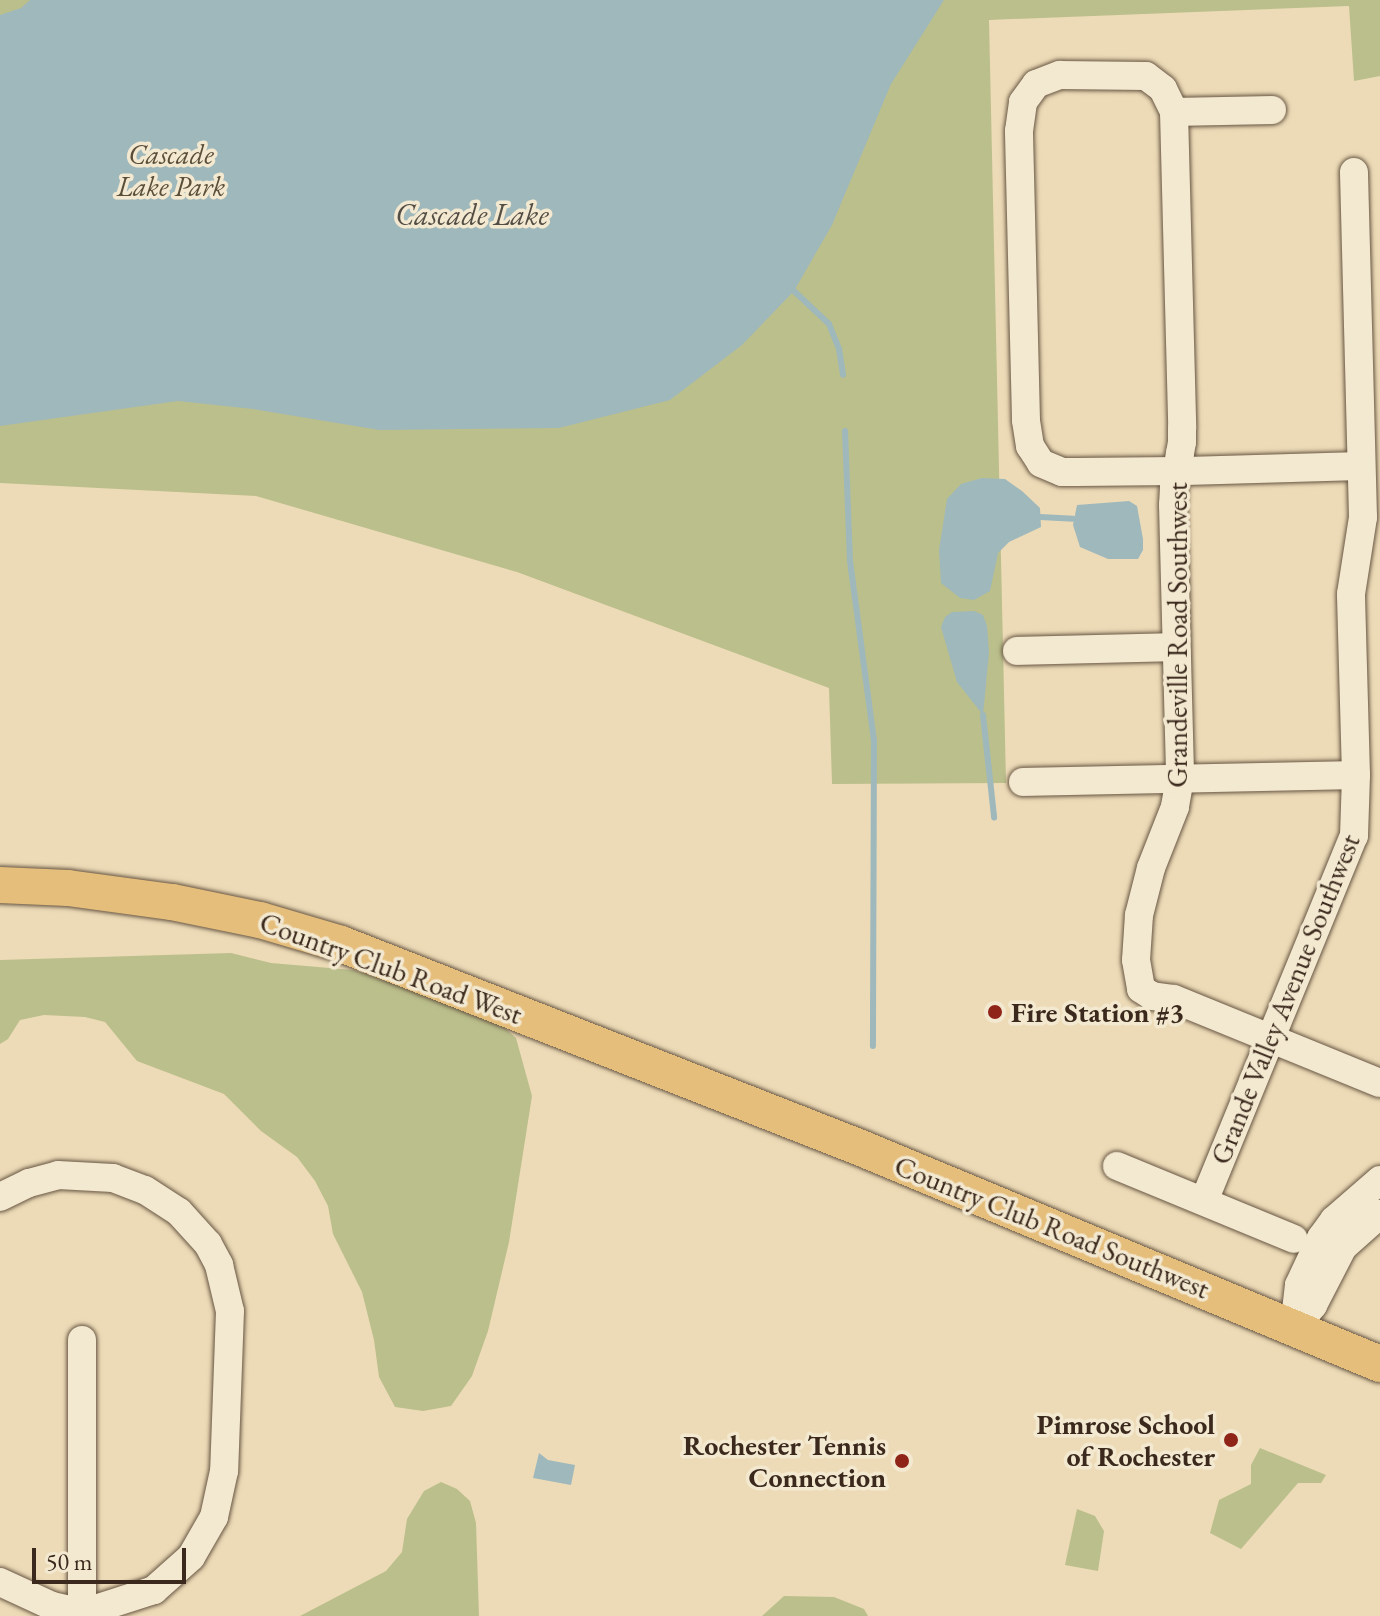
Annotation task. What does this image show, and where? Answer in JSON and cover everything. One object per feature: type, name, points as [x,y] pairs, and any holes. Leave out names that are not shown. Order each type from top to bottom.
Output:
[{"type":"main road","name":"Country Club Road West","points":[[0,885],[133,896],[219,911],[300,931],[445,983],[723,1094]]},
{"type":"main road","name":"Country Club Road Southwest","points":[[723,1094],[1380,1364]]},
{"type":"street","points":[[1272,110],[1174,112],[1163,89],[1146,76],[1060,75],[1048,77],[1028,92],[1023,102],[1019,131],[1026,420],[1034,455],[1048,469],[1062,472],[1361,466]]},
{"type":"street","name":"Grandeville Road Southwest","points":[[1174,112],[1182,428],[1173,497],[1180,778],[1175,807],[1151,868],[1139,915],[1136,960],[1141,989],[1380,1083]]},
{"type":"street","name":"Grande Valley Avenue Southwest","points":[[1204,1201],[1352,843],[1356,775],[1351,594],[1370,548],[1361,466],[1354,172]]},
{"type":"street","points":[[1017,651],[1176,647]]},
{"type":"street","points":[[1023,782],[1356,775]]},
{"type":"street","points":[[1117,1166],[1294,1239]]},
{"type":"street","points":[[0,1197],[29,1183],[58,1175],[113,1178],[145,1190],[194,1226],[208,1244],[226,1287],[230,1311],[224,1471],[214,1517],[191,1557],[154,1590],[83,1615],[52,1606],[0,1582]]},
{"type":"street","points":[[1294,1328],[1295,1298],[1312,1253],[1334,1220],[1374,1202]]},
{"type":"street","points":[[82,1340],[83,1615]]},
{"type":"green space","name":"Cascade Lake Park","points":[[0,0],[1380,0],[1380,76],[1354,81],[1349,6],[989,20],[1006,783],[832,784],[829,688],[517,572],[256,496],[0,483]]},
{"type":"green space","points":[[231,953],[271,963],[353,970],[413,987],[500,1024],[516,1038],[532,1096],[509,1242],[488,1331],[472,1376],[451,1406],[423,1411],[395,1407],[379,1377],[362,1292],[333,1234],[328,1206],[315,1181],[297,1157],[261,1131],[224,1094],[137,1061],[105,1022],[85,1017],[44,1015],[20,1020],[8,1039],[0,1044],[0,960]]},
{"type":"green space","points":[[1260,1448],[1326,1475],[1321,1483],[1298,1483],[1241,1549],[1210,1533],[1219,1500],[1251,1484],[1251,1465]]},
{"type":"green space","points":[[441,1482],[457,1489],[470,1501],[476,1523],[479,1616],[300,1616],[386,1571],[402,1552],[407,1519],[424,1491]]},
{"type":"green space","points":[[1077,1509],[1095,1516],[1104,1531],[1098,1571],[1065,1565]]},
{"type":"green space","points":[[784,1596],[834,1597],[864,1609],[868,1616],[762,1616]]},
{"type":"water","name":"Cascade Lake","points":[[30,0],[944,0],[891,84],[832,225],[794,291],[742,345],[670,400],[559,428],[379,430],[253,409],[178,401],[0,426],[0,15],[21,8]]},
{"type":"water","points":[[982,478],[1005,479],[1022,491],[1040,508],[1041,527],[1009,542],[998,553],[990,591],[974,600],[960,598],[941,583],[939,550],[947,499],[961,484]]},
{"type":"water","points":[[1129,501],[1137,506],[1143,539],[1143,550],[1138,559],[1108,559],[1080,547],[1073,525],[1077,505]]},
{"type":"water","points":[[974,611],[983,615],[987,626],[989,653],[983,715],[957,682],[941,627],[945,617],[952,612]]},
{"type":"water","points":[[539,1453],[548,1460],[575,1465],[571,1485],[533,1478]]},
{"type":"waterway","points":[[794,291],[829,324],[839,349],[843,375]]},
{"type":"waterway","points":[[845,431],[850,561],[874,740],[873,1046]]},
{"type":"waterway","points":[[1040,517],[1073,519]]},
{"type":"waterway","points":[[983,715],[994,817]]},
{"type":"place","name":"Fire Station #3","points":[[995,1012]]},
{"type":"place","name":"Pimrose School of Rochester","points":[[1231,1440]]},
{"type":"place","name":"Rochester Tennis Connection","points":[[902,1461]]}]
